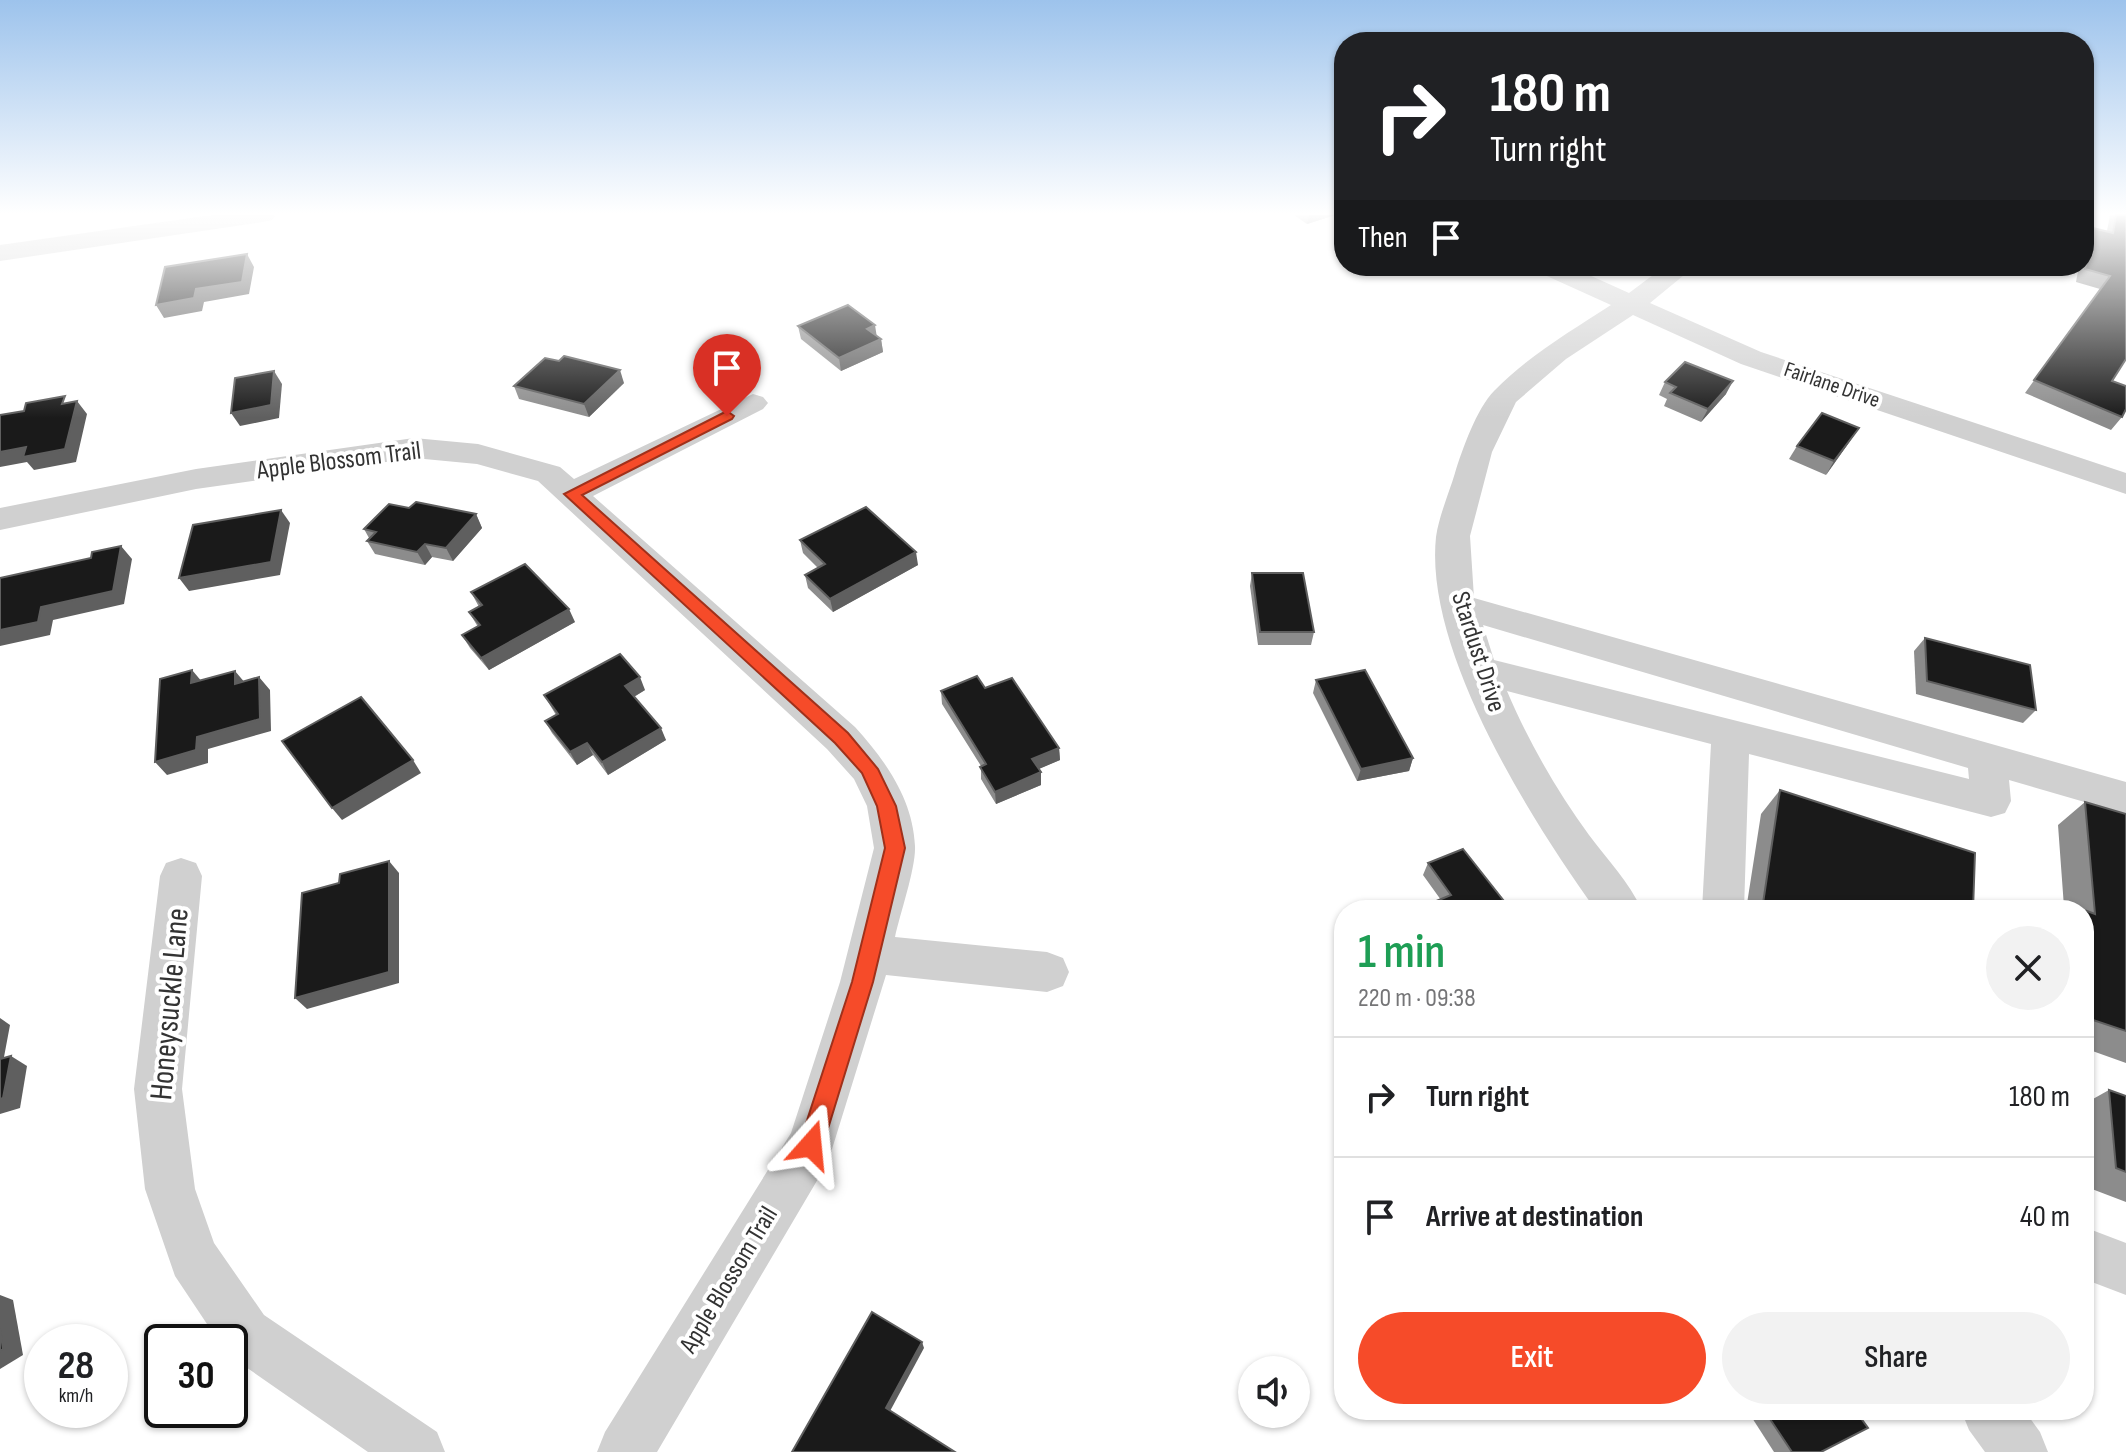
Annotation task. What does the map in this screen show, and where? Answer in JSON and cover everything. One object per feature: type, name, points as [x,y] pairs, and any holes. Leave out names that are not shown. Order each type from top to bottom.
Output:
[{"type":"street","name":"Fairlane Drive","points":[[1583,283],[1751,358],[2126,484]]},
{"type":"street","name":"Stardust Drive","points":[[1614,900],[1572,844],[1505,732],[1480,670],[1455,592],[1453,536],[1477,452],[1503,398],[1556,353],[1660,283]]},
{"type":"street","points":[[571,494],[753,403]]},
{"type":"street","name":"Apple Blossom Trail","points":[[0,519],[196,479],[414,448],[478,454],[523,465],[549,474],[841,738],[869,769],[887,806],[895,848],[869,954],[811,1145],[625,1452]]},
{"type":"street","points":[[1459,606],[2126,798]]},
{"type":"street","points":[[1480,670],[1991,801],[1987,758]]},
{"type":"street","points":[[1723,900],[1731,734]]},
{"type":"street","name":"Honeysuckle Lane","points":[[181,876],[158,1089],[170,1189],[193,1258],[245,1334],[417,1452]]},
{"type":"street","points":[[869,954],[1047,972]]},
{"type":"street","points":[[2094,1257],[2126,1269]]},
{"type":"street","points":[[1996,1420],[2020,1452]]},
{"type":"building","points":[[161,283],[237,283],[196,289],[194,298],[156,305]]},
{"type":"building","points":[[2105,283],[2126,283],[2126,359],[2112,381],[2126,386],[2126,409],[2122,417],[2034,380]]},
{"type":"building","points":[[848,305],[875,325],[867,329],[881,339],[839,358],[798,326]]},
{"type":"building","points":[[564,356],[620,370],[584,404],[514,386],[545,358],[559,361]]},
{"type":"building","points":[[1685,362],[1733,381],[1708,409],[1670,393],[1676,387],[1665,382]]},
{"type":"building","points":[[274,371],[271,405],[231,413],[235,378]]},
{"type":"building","points":[[65,396],[62,404],[77,401],[65,449],[23,457],[26,447],[0,452],[0,415],[24,411],[26,403]]},
{"type":"building","points":[[1822,413],[1859,428],[1834,461],[1797,446]]},
{"type":"building","points":[[416,502],[476,514],[446,548],[425,544],[417,552],[367,541],[376,532],[364,529],[389,504],[409,508]]},
{"type":"building","points":[[866,507],[916,552],[830,599],[805,575],[825,564],[800,540]]},
{"type":"building","points":[[281,510],[271,562],[179,578],[193,525]]},
{"type":"building","points":[[121,546],[113,591],[41,607],[38,622],[0,630],[0,578],[91,558],[92,552]]},
{"type":"building","points":[[525,564],[569,609],[481,658],[462,635],[480,625],[469,612],[482,605],[471,592]]},
{"type":"building","points":[[1252,573],[1303,573],[1314,632],[1260,632]]},
{"type":"building","points":[[1925,638],[2030,665],[2036,710],[1927,681]]},
{"type":"building","points":[[620,654],[640,677],[625,686],[661,728],[602,762],[587,743],[570,752],[545,721],[558,714],[544,695]]},
{"type":"building","points":[[192,670],[191,683],[235,671],[235,684],[259,677],[260,719],[197,737],[196,750],[155,762],[160,679]]},
{"type":"building","points":[[1365,670],[1413,758],[1361,769],[1316,680]]},
{"type":"building","points":[[977,676],[985,688],[1012,678],[1059,748],[1032,759],[1041,772],[995,792],[980,767],[986,764],[941,691]]},
{"type":"building","points":[[361,697],[413,760],[332,808],[282,741]]},
{"type":"building","points":[[1780,790],[1975,853],[1973,900],[1764,900]]},
{"type":"building","points":[[2085,802],[2126,814],[2126,1031],[2094,1020],[2094,900]]},
{"type":"building","points":[[1463,849],[1503,900],[1439,900],[1451,895],[1428,863]]},
{"type":"building","points":[[389,861],[389,972],[295,998],[302,893],[339,883],[340,874]]},
{"type":"building","points":[[11,1056],[3,1098],[0,1099],[0,1059]]},
{"type":"building","points":[[2109,1090],[2126,1096],[2126,1172],[2116,1168]]},
{"type":"building","points":[[872,1312],[922,1342],[886,1408],[955,1452],[792,1452]]},
{"type":"building","points":[[1771,1420],[1862,1420],[1868,1428],[1821,1452],[1792,1452]]},
{"type":"route","points":[[727,416],[571,494],[841,738],[869,769],[887,806],[895,848],[862,982],[811,1145]]}]
